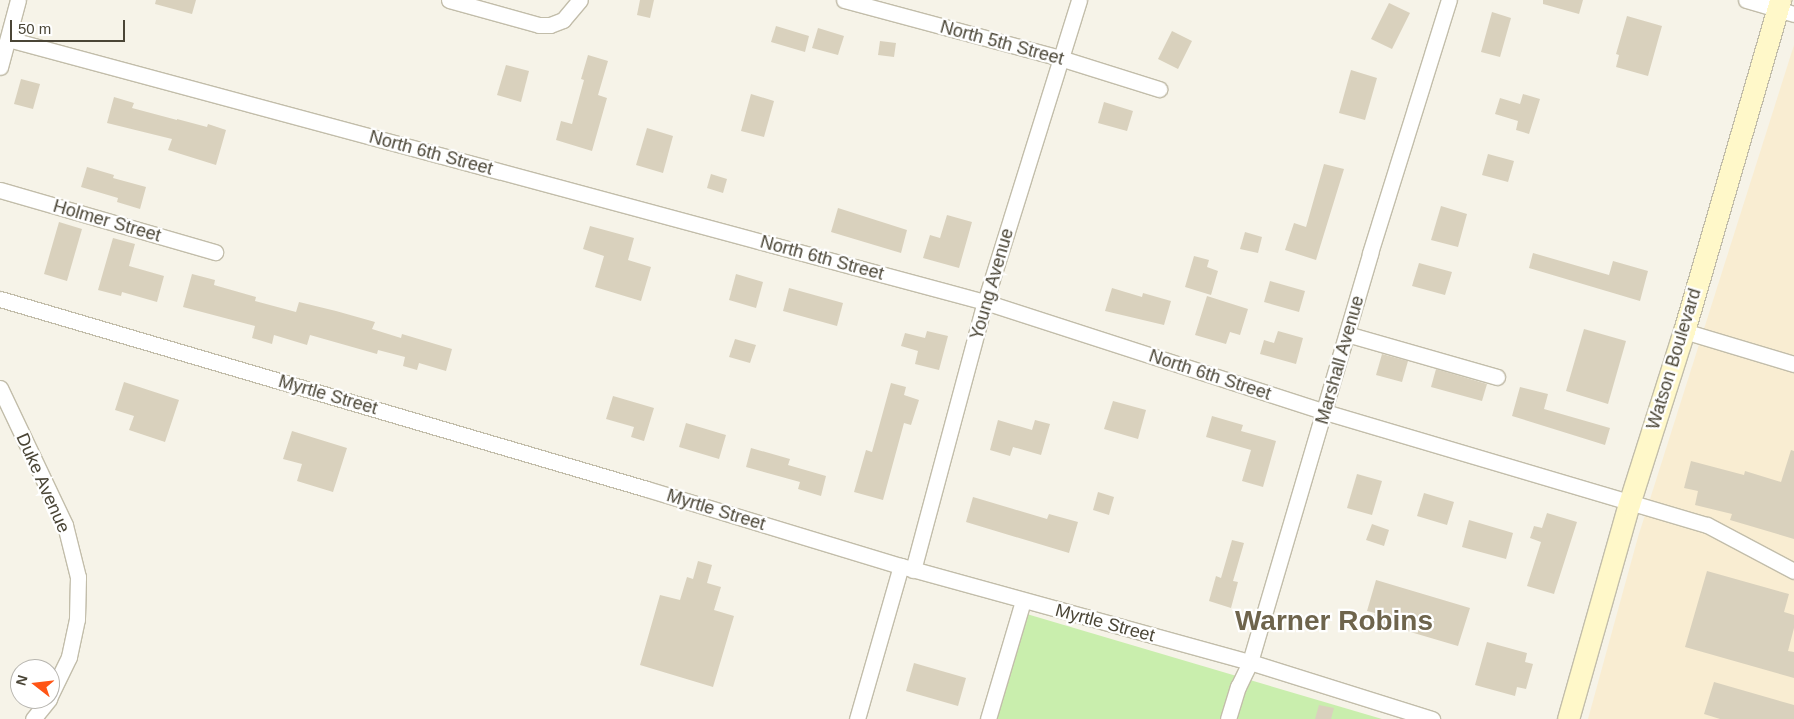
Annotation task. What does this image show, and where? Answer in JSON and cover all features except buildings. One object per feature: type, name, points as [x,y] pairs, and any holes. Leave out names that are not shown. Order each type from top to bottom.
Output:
[{"type":"main road","name":"Watson Boulevard","points":[[1568,719],[1629,504],[1784,8]]},
{"type":"street","points":[[0,67],[18,0]]},
{"type":"street","points":[[449,0],[539,25],[550,25],[563,20],[580,0]]},
{"type":"street","name":"North 5th Street","points":[[844,0],[1060,58],[1159,89]]},
{"type":"street","name":"Young Avenue","points":[[857,719],[907,568],[985,302],[1079,0]]},
{"type":"street","name":"Marshall Avenue","points":[[1228,719],[1238,687],[1250,662],[1347,334],[1449,0]]},
{"type":"street","points":[[1746,0],[1784,8]]},
{"type":"street","name":"North 6th Street","points":[[8,39],[985,302],[1325,412],[1629,504],[1707,525],[1794,571]]},
{"type":"street","name":"Holmer Street","points":[[0,190],[215,252]]},
{"type":"street","name":"Myrtle Street","points":[[0,299],[907,568],[1250,662],[1432,719]]},
{"type":"street","points":[[1684,331],[1794,364]]},
{"type":"street","points":[[1347,334],[1497,377]]},
{"type":"street","name":"Duke Avenue","points":[[0,388],[65,525],[78,577],[77,619],[68,657],[60,674]]},
{"type":"street","points":[[988,719],[1023,601]]},
{"type":"street","name":"Duke Avenue","points":[[33,719],[41,709]]},
{"type":"shaded area","points":[[1794,45],[1794,719],[1588,719],[1638,537]]},
{"type":"green space","points":[[1020,612],[1382,719],[989,719]]},
{"type":"district","name":"Warner Robins","points":[[1334,621]]}]
